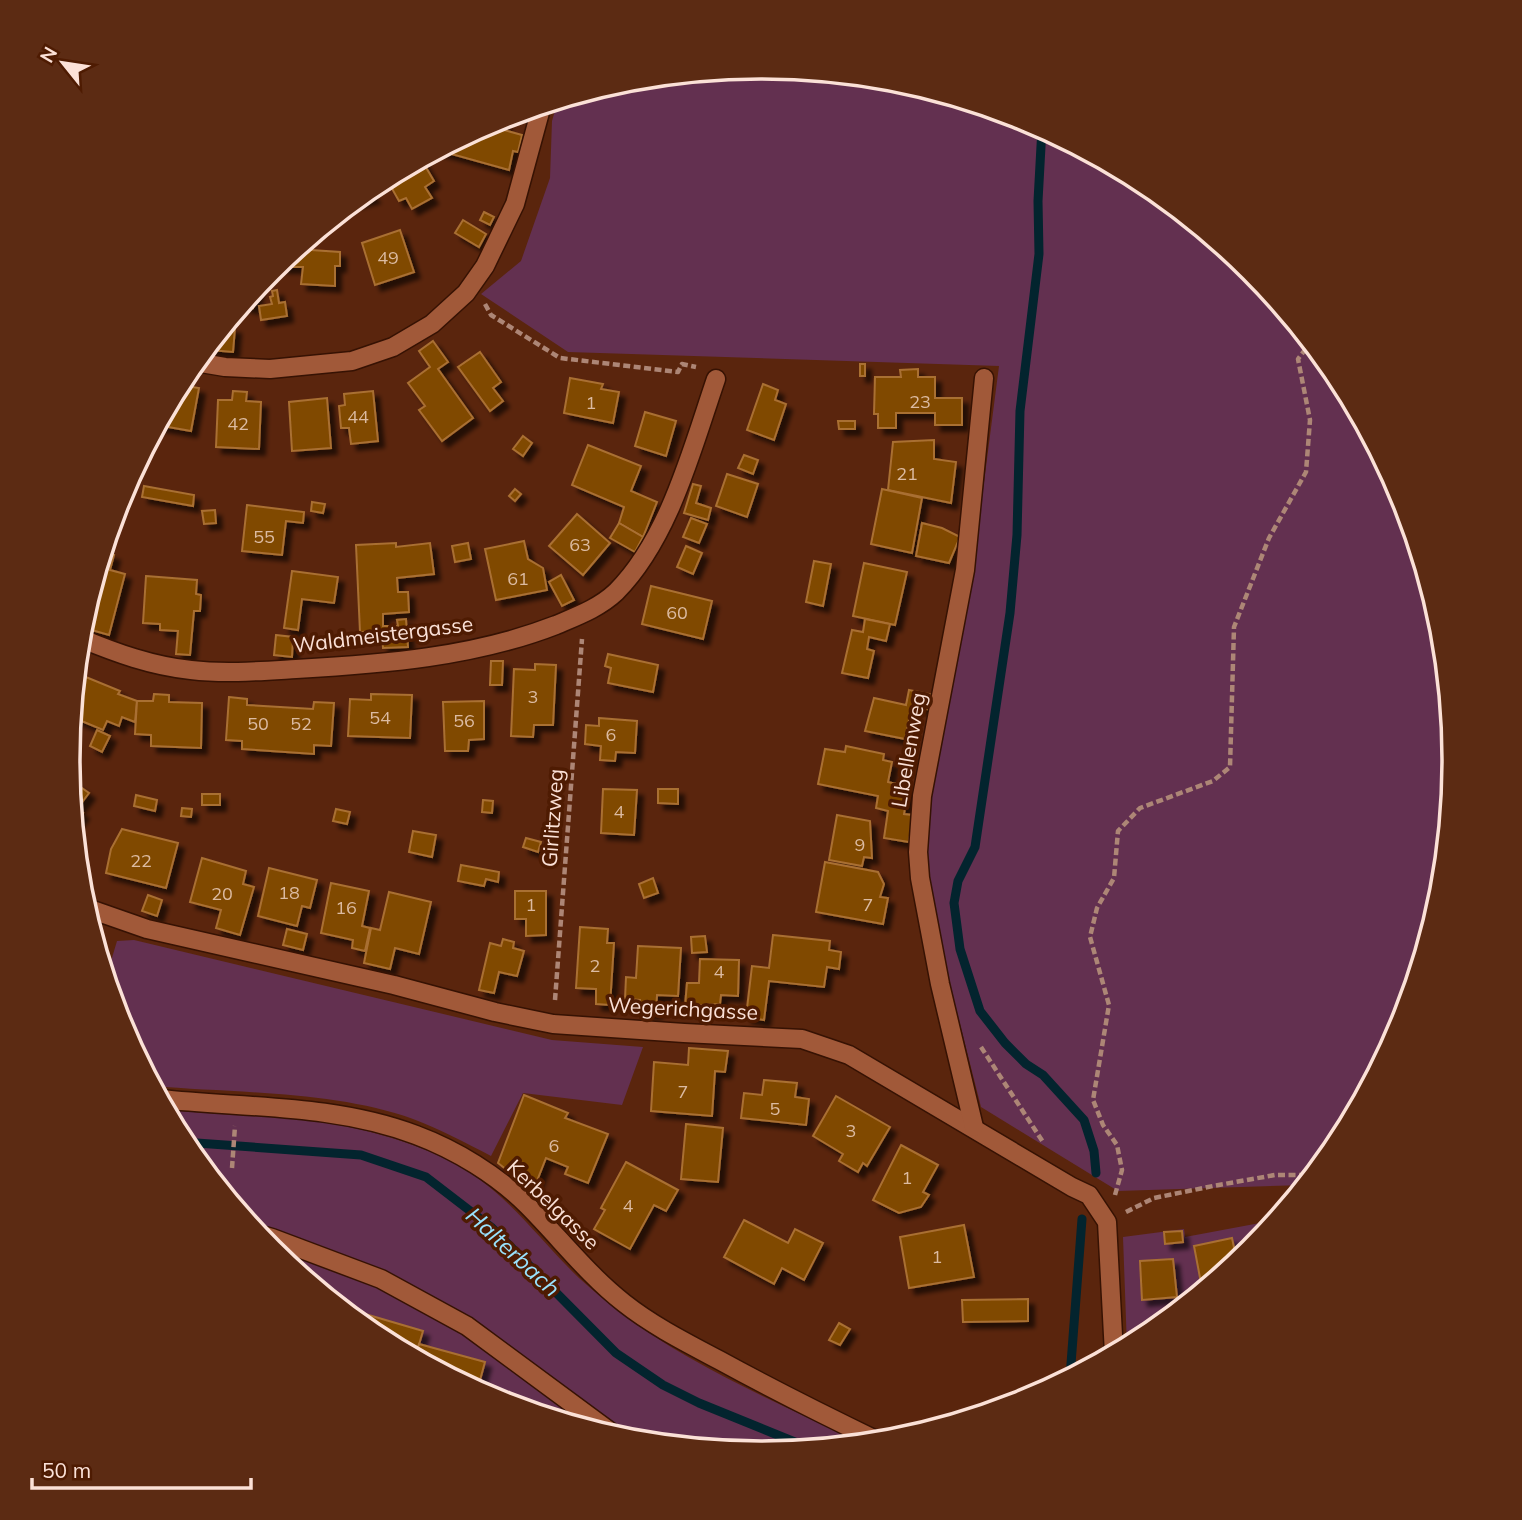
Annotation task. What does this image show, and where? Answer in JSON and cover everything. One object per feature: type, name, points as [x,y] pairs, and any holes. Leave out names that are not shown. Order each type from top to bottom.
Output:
[{"type":"street","points":[[208,364],[270,369],[352,361],[393,346],[432,324],[466,293],[485,266],[516,204],[539,116]]},
{"type":"street","name":"Libellenweg","points":[[974,1127],[940,984],[920,878],[918,852],[922,796],[965,570],[984,378]]},
{"type":"street","name":"Waldmeistergasse","points":[[90,643],[127,658],[191,670],[257,671],[355,665],[452,653],[532,633],[584,614],[613,594],[637,569],[660,528],[716,379]]},
{"type":"street","name":"Wegerichgasse","points":[[97,912],[147,929],[553,1024],[802,1039],[849,1055],[1089,1195],[1107,1222]]},
{"type":"street","name":"Kerbelgasse","points":[[170,1100],[313,1112],[378,1122],[453,1152],[503,1184],[526,1204],[603,1286],[654,1324],[862,1433]]},
{"type":"street","points":[[1107,1222],[1113,1343]]},
{"type":"street","points":[[277,1240],[381,1279],[467,1326],[596,1421]]},
{"type":"path","points":[[466,293],[486,304],[492,314],[560,358],[678,372],[682,364],[697,367],[695,376]]},
{"type":"path","points":[[1107,1222],[1122,1170],[1117,1145],[1102,1125],[1093,1100],[1109,1005],[1090,937],[1097,908],[1114,878],[1118,831],[1140,808],[1213,781],[1230,767],[1234,627],[1269,538],[1306,472],[1310,420],[1298,359],[1305,350]]},
{"type":"path","name":"Girlitzweg","points":[[553,1024],[584,614]]},
{"type":"path","points":[[977,1040],[1050,1153]]},
{"type":"path","points":[[232,1168],[236,1104]]},
{"type":"path","points":[[1107,1222],[1154,1198],[1275,1175],[1301,1175]]},
{"type":"shaded area","points":[[761,79],[806,80],[894,92],[980,115],[1062,149],[1102,170],[1176,220],[1243,278],[1301,345],[1327,382],[1372,459],[1406,541],[1419,584],[1429,627],[1441,715],[1441,805],[1429,893],[1419,936],[1390,1021],[1351,1101],[1292,1185],[1118,1191],[981,1107],[942,953],[927,873],[929,800],[971,583],[999,366],[568,352],[481,294],[521,261],[550,178],[552,121],[555,111],[628,92],[716,80]]},
{"type":"shaded area","points":[[134,940],[552,1040],[643,1047],[622,1105],[523,1093],[491,1156],[413,1119],[351,1103],[285,1095],[164,1087],[132,1021],[116,979],[111,962],[117,941]]},
{"type":"shaded area","points":[[177,1110],[280,1117],[337,1125],[394,1139],[450,1161],[469,1172],[503,1199],[579,1278],[620,1312],[677,1350],[738,1384],[845,1436],[806,1440],[716,1440],[628,1428],[542,1405],[460,1371],[420,1350],[346,1300],[279,1242],[221,1175]]},
{"type":"shaded area","points":[[1260,1223],[1210,1272],[1176,1300],[1127,1334],[1123,1237],[1184,1229],[1185,1237]]},
{"type":"building","points":[[504,129],[522,135],[518,152],[513,151],[509,170],[451,154]]},
{"type":"building","points":[[426,167],[434,181],[425,187],[432,198],[412,209],[406,198],[399,201],[392,188]]},
{"type":"building","points":[[484,212],[494,217],[490,225],[480,220]]},
{"type":"building","points":[[463,220],[486,234],[479,247],[455,233]]},
{"type":"building","points":[[400,230],[414,272],[375,285],[362,243]]},
{"type":"building","points":[[310,250],[340,252],[340,266],[335,266],[335,286],[301,284],[303,267],[291,267]]},
{"type":"building","points":[[277,290],[279,303],[285,302],[287,316],[261,320],[259,306],[272,304],[272,291]]},
{"type":"building","points":[[235,328],[233,352],[217,351]]},
{"type":"building","points":[[433,341],[448,362],[438,369],[473,418],[442,441],[419,410],[425,406],[408,383],[430,367],[419,351]]},
{"type":"building","points":[[480,352],[501,382],[493,388],[503,401],[490,411],[458,367]]},
{"type":"building","points":[[860,364],[865,364],[865,376],[860,376]]},
{"type":"building","points":[[918,369],[918,377],[935,377],[935,398],[962,398],[962,425],[935,425],[935,413],[896,413],[896,428],[878,428],[878,414],[874,414],[875,377],[901,377],[900,370]]},
{"type":"building","points":[[570,378],[603,384],[601,389],[619,392],[613,423],[564,413]]},
{"type":"building","points":[[763,384],[778,390],[775,400],[786,404],[774,440],[747,430]]},
{"type":"building","points":[[192,387],[199,388],[191,431],[167,427]]},
{"type":"building","points":[[233,391],[247,392],[246,401],[261,402],[259,449],[216,447],[218,400],[232,400]]},
{"type":"building","points":[[373,391],[378,441],[351,444],[349,428],[341,428],[339,406],[345,405],[344,394]]},
{"type":"building","points":[[327,398],[331,448],[292,451],[289,402]]},
{"type":"building","points":[[645,412],[676,421],[666,456],[635,446]]},
{"type":"building","points":[[838,421],[855,421],[855,429],[839,429]]},
{"type":"building","points":[[523,436],[532,443],[523,456],[513,449]]},
{"type":"building","points":[[934,440],[934,459],[956,462],[951,503],[888,490],[893,442]]},
{"type":"building","points":[[588,445],[641,466],[631,491],[657,502],[643,537],[619,523],[624,507],[572,485]]},
{"type":"building","points":[[744,455],[758,460],[753,474],[738,468]]},
{"type":"building","points":[[727,474],[758,484],[747,517],[716,506]]},
{"type":"building","points":[[693,484],[701,486],[696,503],[711,508],[708,520],[684,513]]},
{"type":"building","points":[[144,486],[194,495],[193,506],[142,497]]},
{"type":"building","points":[[515,489],[521,494],[515,501],[509,496]]},
{"type":"building","points":[[882,489],[922,498],[912,553],[871,544]]},
{"type":"building","points":[[312,502],[325,504],[323,513],[311,511]]},
{"type":"building","points":[[247,505],[304,512],[303,523],[286,521],[282,555],[242,551]]},
{"type":"building","points":[[215,510],[216,523],[204,524],[202,511]]},
{"type":"building","points":[[577,514],[610,543],[583,575],[549,546]]},
{"type":"building","points":[[691,518],[707,524],[699,543],[683,537]]},
{"type":"building","points":[[619,523],[643,537],[635,552],[610,538]]},
{"type":"building","points":[[922,523],[942,528],[960,537],[949,563],[916,556]]},
{"type":"building","points":[[524,541],[528,559],[543,568],[547,590],[496,600],[485,549]]},
{"type":"building","points":[[396,543],[396,547],[430,543],[434,574],[397,578],[398,592],[408,592],[409,612],[383,614],[383,626],[398,626],[397,620],[406,619],[408,647],[383,648],[382,631],[360,632],[356,545]]},
{"type":"building","points":[[468,543],[471,559],[455,562],[452,546]]},
{"type":"building","points":[[686,546],[702,553],[693,574],[677,567]]},
{"type":"building","points":[[112,554],[114,555],[110,570],[125,574],[109,635],[92,630]]},
{"type":"building","points":[[814,561],[831,564],[823,606],[806,602]]},
{"type":"building","points":[[864,563],[907,572],[895,625],[853,616]]},
{"type":"building","points":[[292,571],[338,577],[334,603],[302,599],[298,630],[284,628]]},
{"type":"building","points":[[561,575],[574,600],[562,606],[549,582]]},
{"type":"building","points":[[146,576],[197,580],[196,594],[201,595],[200,611],[194,611],[190,655],[176,654],[178,631],[160,630],[160,624],[143,623]]},
{"type":"building","points":[[651,586],[712,601],[703,639],[642,624]]},
{"type":"building","points":[[865,619],[890,624],[886,641],[869,637],[867,649],[874,651],[868,678],[842,673],[852,630],[863,632]]},
{"type":"building","points":[[276,635],[293,637],[292,657],[274,655]]},
{"type":"building","points":[[608,654],[658,665],[653,692],[608,683],[611,668],[605,666]]},
{"type":"building","points":[[491,661],[503,661],[502,685],[490,685]]},
{"type":"building","points":[[535,664],[556,665],[553,725],[534,725],[533,737],[511,736],[514,669],[535,670]]},
{"type":"building","points":[[85,677],[137,701],[135,722],[122,717],[119,726],[107,721],[103,730],[81,721]]},
{"type":"building","points":[[909,690],[934,695],[931,710],[912,706],[905,739],[865,731],[874,698],[906,705]]},
{"type":"building","points":[[154,694],[169,695],[169,702],[202,703],[201,748],[151,746],[151,735],[135,734],[137,701],[153,701]]},
{"type":"building","points":[[371,694],[412,695],[410,738],[348,736],[350,699],[371,700]]},
{"type":"building","points":[[229,697],[247,699],[247,705],[313,709],[314,702],[334,703],[331,746],[314,745],[314,754],[242,749],[242,741],[226,740]]},
{"type":"building","points":[[484,701],[484,739],[469,740],[468,751],[445,751],[443,702]]},
{"type":"building","points":[[599,718],[637,721],[635,753],[616,752],[615,761],[600,760],[601,746],[585,744],[586,725],[599,726]]},
{"type":"building","points":[[97,730],[110,736],[102,752],[90,746]]},
{"type":"building","points":[[846,746],[884,754],[883,760],[892,762],[888,782],[909,787],[904,814],[913,815],[909,842],[884,838],[888,811],[876,808],[878,796],[818,784],[825,749],[845,752]]},
{"type":"building","points":[[81,787],[89,793],[81,804]]},
{"type":"building","points":[[603,789],[637,790],[634,835],[601,833]]},
{"type":"building","points":[[658,789],[678,789],[678,804],[658,803]]},
{"type":"building","points":[[202,794],[220,794],[220,805],[202,805]]},
{"type":"building","points":[[136,795],[157,800],[155,811],[134,806]]},
{"type":"building","points":[[483,800],[493,801],[492,813],[482,812]]},
{"type":"building","points":[[182,808],[192,809],[191,817],[181,816]]},
{"type":"building","points":[[336,809],[350,812],[347,824],[333,821]]},
{"type":"building","points":[[837,815],[870,821],[872,858],[864,857],[862,866],[829,860]]},
{"type":"building","points":[[122,829],[178,843],[166,888],[106,873],[111,849]]},
{"type":"building","points":[[413,831],[436,835],[432,857],[409,852]]},
{"type":"building","points":[[526,838],[541,842],[538,852],[523,847]]},
{"type":"building","points":[[202,858],[246,871],[243,884],[254,887],[240,935],[216,928],[221,910],[190,902]]},
{"type":"building","points":[[825,862],[878,872],[884,884],[880,897],[888,898],[883,924],[816,912]]},
{"type":"building","points":[[461,865],[499,872],[498,882],[486,879],[484,886],[458,881]]},
{"type":"building","points":[[269,868],[317,880],[310,908],[302,906],[297,926],[258,916]]},
{"type":"building","points":[[653,878],[658,893],[644,898],[639,884]]},
{"type":"building","points":[[331,883],[369,891],[362,926],[370,928],[365,951],[352,948],[353,940],[321,933]]},
{"type":"building","points":[[515,891],[546,891],[546,935],[526,936],[526,919],[515,919]]},
{"type":"building","points":[[389,892],[431,902],[419,954],[395,948],[390,969],[364,963],[371,928],[380,930]]},
{"type":"building","points":[[148,895],[162,900],[157,916],[142,911]]},
{"type":"building","points":[[580,927],[608,929],[607,943],[614,943],[610,1005],[596,1004],[596,989],[576,988]]},
{"type":"building","points":[[287,929],[307,934],[303,950],[283,945]]},
{"type":"building","points":[[773,935],[830,941],[829,950],[841,952],[839,969],[827,967],[824,987],[769,981],[764,1020],[746,1017],[752,966],[769,968]]},
{"type":"building","points":[[705,936],[707,952],[692,953],[691,937]]},
{"type":"building","points":[[503,939],[514,942],[513,948],[524,951],[517,976],[499,972],[494,993],[479,990],[490,943],[501,946]]},
{"type":"building","points":[[638,946],[681,948],[678,996],[657,995],[656,1013],[639,1012],[640,1000],[625,999],[626,977],[636,978]]},
{"type":"building","points":[[700,959],[739,960],[738,996],[721,995],[720,1004],[685,1006],[687,983],[699,983]]},
{"type":"building","points":[[689,1048],[728,1051],[725,1072],[715,1071],[712,1116],[651,1111],[654,1062],[688,1065]]},
{"type":"building","points":[[764,1080],[797,1083],[795,1097],[809,1099],[806,1125],[741,1118],[744,1093],[762,1095]]},
{"type":"building","points":[[524,1095],[568,1113],[565,1118],[608,1134],[588,1183],[565,1174],[568,1167],[546,1158],[533,1191],[498,1163]]},
{"type":"building","points":[[836,1096],[890,1127],[867,1166],[863,1163],[858,1172],[839,1161],[843,1154],[813,1136]]},
{"type":"building","points":[[686,1124],[723,1128],[718,1182],[681,1179]]},
{"type":"building","points":[[901,1145],[938,1165],[923,1192],[929,1195],[921,1207],[899,1213],[873,1200]]},
{"type":"building","points":[[626,1162],[678,1190],[666,1211],[654,1205],[630,1249],[594,1229],[605,1210],[601,1208]]},
{"type":"building","points":[[744,1220],[788,1243],[795,1229],[823,1243],[804,1280],[782,1268],[774,1284],[724,1257]]},
{"type":"building","points":[[964,1225],[974,1277],[909,1288],[900,1237]]},
{"type":"building","points":[[1182,1231],[1183,1242],[1165,1244],[1164,1232]]},
{"type":"building","points":[[1232,1238],[1234,1250],[1200,1280],[1194,1246]]},
{"type":"building","points":[[1173,1259],[1177,1297],[1142,1300],[1140,1261]]},
{"type":"building","points":[[1028,1299],[1028,1321],[963,1322],[962,1300]]},
{"type":"building","points":[[367,1314],[423,1331],[418,1349]]},
{"type":"building","points":[[839,1323],[850,1329],[840,1345],[829,1340]]},
{"type":"building","points":[[419,1344],[485,1362],[480,1380],[460,1371],[418,1349]]},
{"type":"waterway","points":[[1041,140],[1039,254],[1020,411],[1017,535],[1010,613],[975,847],[958,881],[954,903],[960,949],[980,1011],[1005,1043],[1026,1064],[1043,1075],[1084,1120],[1094,1151],[1096,1173]]},
{"type":"waterway","name":"Halterbach","points":[[199,1143],[361,1155],[426,1177],[491,1227],[616,1353],[663,1385],[699,1403],[791,1440]]},
{"type":"waterway","points":[[1071,1366],[1082,1219]]}]
